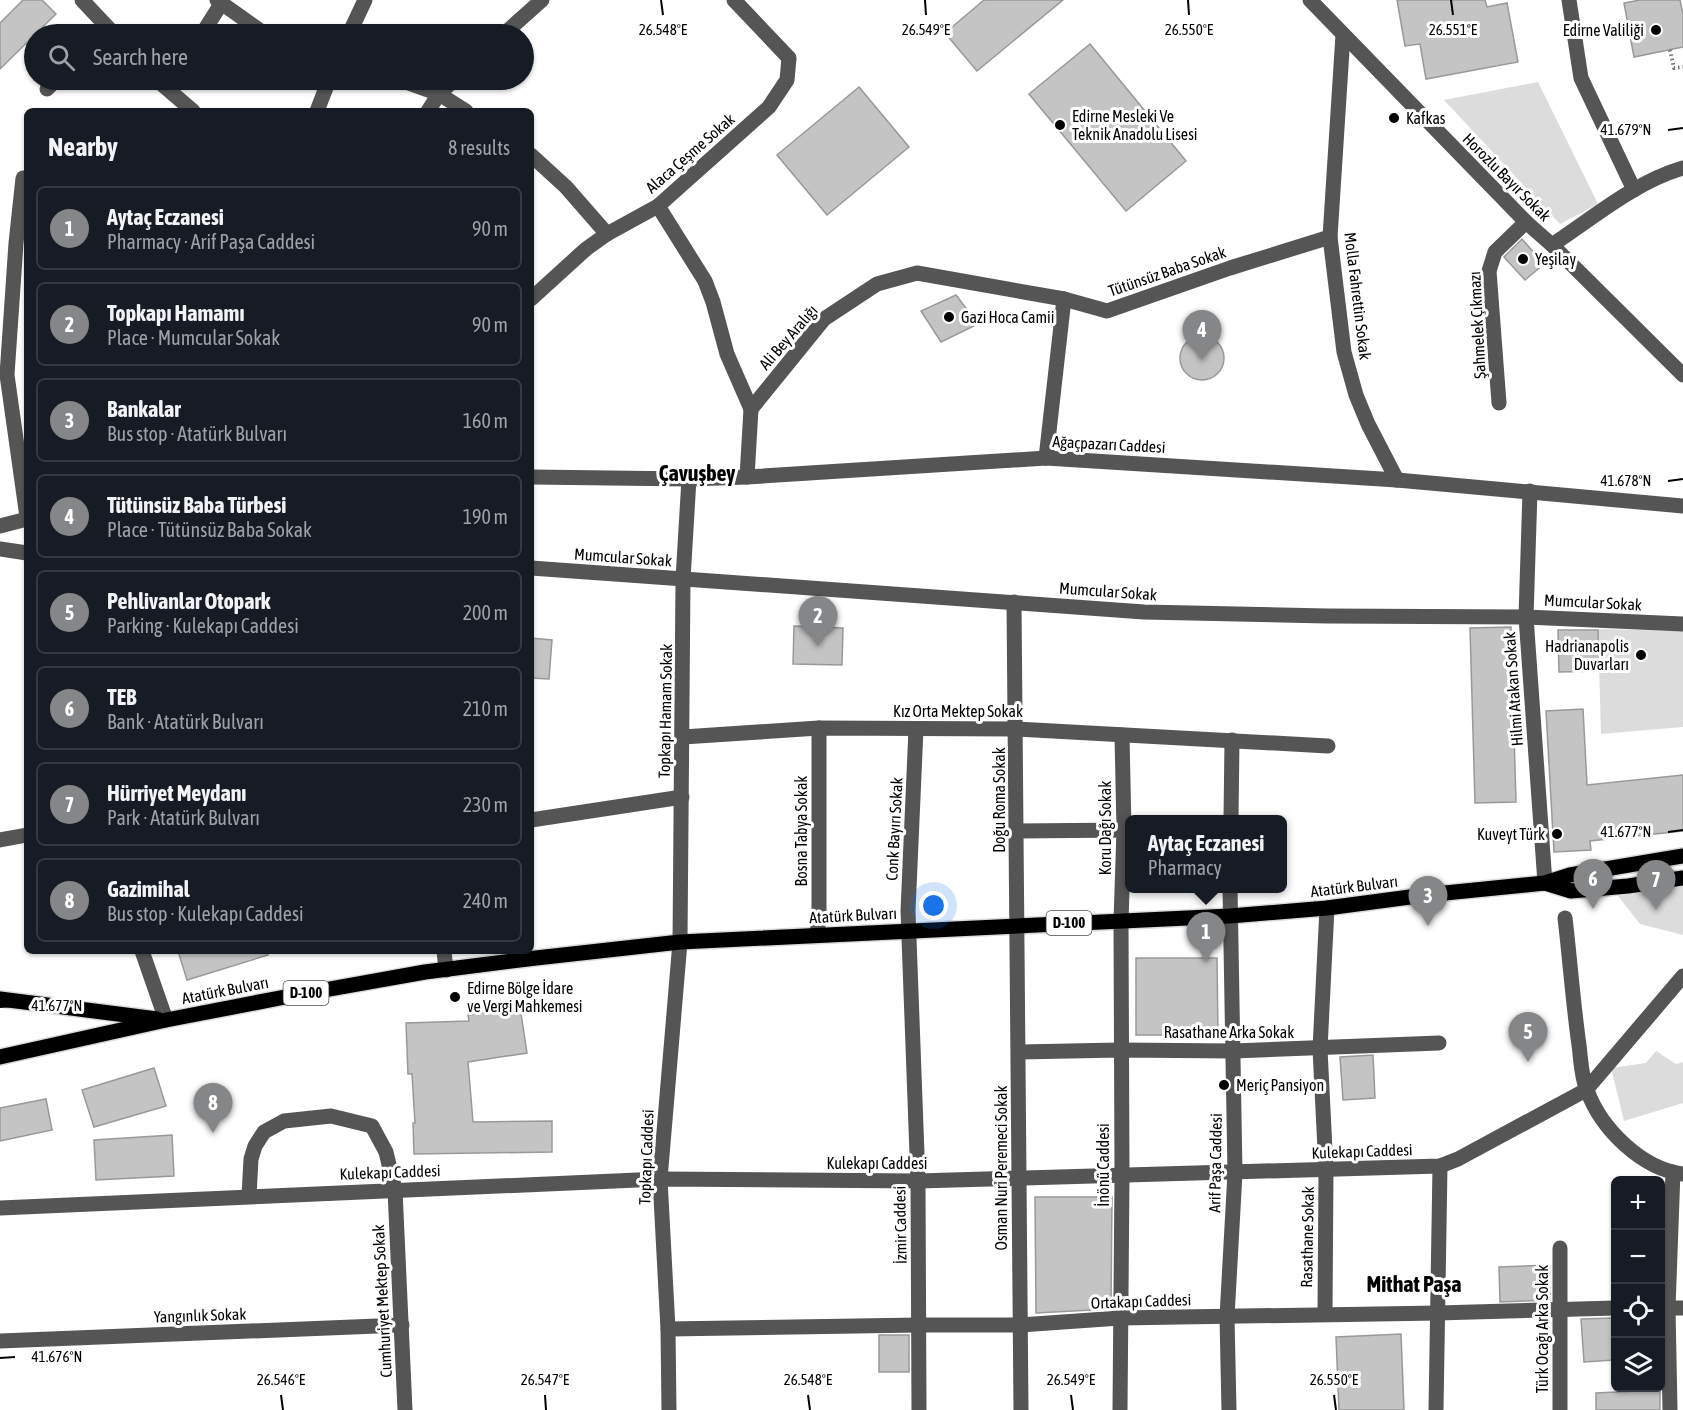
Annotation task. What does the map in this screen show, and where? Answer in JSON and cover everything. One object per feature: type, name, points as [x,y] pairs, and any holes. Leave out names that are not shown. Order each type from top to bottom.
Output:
[{"type":"main road","name":"Atatürk Bulvarı","points":[[0,1057],[166,1020],[341,987],[536,958],[680,942],[1230,916],[1327,908],[1545,883],[1570,874],[1683,856]]},
{"type":"main road","name":"Atatürk Bulvarı","points":[[1545,883],[1571,891],[1683,878]]},
{"type":"main road","name":"Atatürk Bulvarı","points":[[0,999],[166,1020]]},
{"type":"street","points":[[81,0],[100,24]]},
{"type":"street","points":[[354,24],[365,0]]},
{"type":"street","points":[[515,24],[542,0]]},
{"type":"street","name":"Alaca Çeşme Sokak","points":[[534,296],[586,249],[607,234],[658,206],[769,107],[787,80],[789,58],[734,0]]},
{"type":"street","name":"Horozlu Bayır Sokak","points":[[1310,0],[1526,222],[1683,375]]},
{"type":"street","points":[[1569,0],[1581,78],[1634,190]]},
{"type":"street","points":[[207,24],[219,2],[251,24]]},
{"type":"street","name":"Molla Fahrettin Sokak","points":[[1343,35],[1330,237],[1344,352],[1356,395],[1368,424],[1397,480]]},
{"type":"street","points":[[174,90],[190,108]]},
{"type":"street","points":[[318,108],[325,90]]},
{"type":"street","points":[[428,90],[461,108]]},
{"type":"street","points":[[430,108],[443,90]]},
{"type":"street","points":[[534,158],[566,187],[607,234]]},
{"type":"street","points":[[1551,245],[1634,190],[1662,174],[1683,168]]},
{"type":"street","points":[[24,178],[4,373],[24,499]]},
{"type":"street","points":[[658,206],[705,281],[727,354],[751,409],[747,477]]},
{"type":"street","name":"Şahmelek Çıkmazı","points":[[1499,403],[1489,271],[1495,252],[1526,222]]},
{"type":"street","name":"Tütünsüz Baba Sokak","points":[[1064,298],[1107,311],[1230,268],[1330,237]]},
{"type":"street","name":"Ali Bey Aralığı","points":[[751,409],[824,319],[877,284],[917,273],[1064,298]]},
{"type":"street","points":[[1046,458],[1064,298]]},
{"type":"street","name":"Ağaçpazarı Caddesi","points":[[534,477],[689,479],[747,477],[1046,458],[1397,480],[1683,506]]},
{"type":"street","name":"Topkapı Hamam Sokak","points":[[680,942],[684,579],[689,479]]},
{"type":"street","name":"Hilmi Atakan Sokak","points":[[1530,491],[1526,616],[1545,883]]},
{"type":"street","points":[[0,526],[24,519]]},
{"type":"street","points":[[0,549],[24,553]]},
{"type":"street","name":"Mumcular Sokak","points":[[534,568],[1144,612],[1338,616],[1526,616],[1683,624]]},
{"type":"street","name":"Doğu Roma Sokak","points":[[1014,602],[1017,926]]},
{"type":"street","name":"Kız Orta Mektep Sokak","points":[[683,737],[819,728],[1016,729],[1328,746]]},
{"type":"street","name":"Bosna Tabya Sokak","points":[[817,935],[819,916],[819,728]]},
{"type":"street","name":"Conk Bayırı Sokak","points":[[909,931],[916,729]]},
{"type":"street","name":"Koru Dağı Sokak","points":[[1122,735],[1126,815]]},
{"type":"street","points":[[1231,815],[1232,740]]},
{"type":"street","points":[[534,820],[682,797]]},
{"type":"street","points":[[1017,831],[1125,830]]},
{"type":"street","points":[[0,840],[24,836]]},
{"type":"street","name":"Koru Dağı Sokak","points":[[1121,921],[1125,860]]},
{"type":"street","name":"Arif Paşa Caddesi","points":[[1229,1410],[1227,1317],[1235,1173],[1230,893]]},
{"type":"street","name":"Rasathane Sokak","points":[[1324,1314],[1326,1170],[1320,1049],[1327,908]]},
{"type":"street","points":[[1565,918],[1575,1015],[1586,1090],[1601,1116],[1636,1155],[1654,1166],[1678,1173],[1670,1308],[1670,1410]]},
{"type":"street","name":"İnönü Caddesi","points":[[1120,1410],[1121,921]]},
{"type":"street","name":"Osman Nuri Peremeci Sokak","points":[[1017,926],[1021,1410]]},
{"type":"street","name":"İzmir Caddesi","points":[[909,931],[918,1181],[920,1410]]},
{"type":"street","name":"Topkapı Caddesi","points":[[669,1410],[668,1329],[660,1179],[680,942]]},
{"type":"street","points":[[143,954],[166,1020]]},
{"type":"street","points":[[444,954],[446,970]]},
{"type":"street","name":"Kulekapı Caddesi","points":[[0,1208],[660,1179],[918,1181],[1440,1166],[1458,1159],[1586,1090],[1683,976]]},
{"type":"street","name":"Rasathane Arka Sokak","points":[[1019,1052],[1234,1051],[1439,1043]]},
{"type":"street","name":"Cumhuriyet Mektep Sokak","points":[[249,1196],[251,1159],[255,1146],[264,1132],[284,1121],[331,1116],[372,1126],[386,1152],[395,1190],[405,1410]]},
{"type":"street","points":[[1436,1410],[1440,1166]]},
{"type":"street","name":"Türk Ocağı Arka Sokak","points":[[1560,1248],[1560,1410]]},
{"type":"street","name":"Ortakapı Caddesi","points":[[668,1329],[1020,1325],[1120,1318],[1611,1308]]},
{"type":"street","name":"Yangınlık Sokak","points":[[0,1341],[402,1325]]},
{"type":"path","points":[[1670,50],[1674,68],[1683,67]]},
{"type":"shaded area","points":[[1538,82],[1598,204],[1560,224],[1444,100]]},
{"type":"shaded area","points":[[1598,629],[1683,631],[1683,727],[1601,734]]},
{"type":"shaded area","points":[[1683,886],[1683,935],[1640,924],[1618,896]]},
{"type":"shaded area","points":[[1656,1051],[1676,1064],[1683,1062],[1683,1103],[1624,1121],[1611,1068],[1646,1063]]},
{"type":"building","points":[[23,0],[42,0],[56,14],[46,24],[24,24],[24,45],[0,69],[0,23]]},
{"type":"building","points":[[984,0],[1063,0],[977,71],[945,33]]},
{"type":"building","points":[[1397,0],[1485,0],[1487,7],[1507,3],[1518,62],[1426,79],[1420,44],[1405,46]]},
{"type":"building","name":"Edirne Valiliği","points":[[1640,0],[1680,0],[1683,14],[1683,47],[1634,57],[1624,3]]},
{"type":"building","points":[[1090,44],[1186,161],[1126,211],[1029,94]]},
{"type":"building","points":[[859,87],[909,147],[827,215],[777,155]]},
{"type":"building","name":"Yeşilay","points":[[1522,239],[1544,264],[1525,280],[1504,257]]},
{"type":"building","name":"Gazi Hoca Camii","points":[[956,295],[978,324],[941,342],[921,311]]},
{"type":"building","points":[[1202,336],[1218,342],[1224,358],[1218,374],[1202,380],[1186,374],[1180,358],[1186,342]]},
{"type":"building","points":[[794,626],[843,628],[842,665],[793,664]]},
{"type":"building","points":[[1511,627],[1516,802],[1475,803],[1470,628]]},
{"type":"building","points":[[1558,630],[1598,630],[1599,671],[1559,672]]},
{"type":"building","points":[[534,638],[552,640],[549,679],[534,678]]},
{"type":"building","points":[[1583,709],[1587,785],[1683,775],[1683,831],[1590,841],[1591,850],[1554,852],[1546,711]]},
{"type":"building","points":[[179,954],[268,954],[268,955],[187,980]]},
{"type":"building","points":[[1136,958],[1217,958],[1218,1035],[1136,1035]]},
{"type":"building","points":[[520,1007],[527,1053],[468,1062],[473,1122],[552,1121],[552,1152],[414,1154],[413,1123],[415,1123],[412,1074],[408,1074],[406,1023],[469,1021],[468,1015]]},
{"type":"building","points":[[1373,1055],[1375,1098],[1343,1100],[1340,1057]]},
{"type":"building","points":[[154,1068],[166,1106],[94,1127],[82,1090]]},
{"type":"building","points":[[46,1099],[52,1130],[0,1141],[0,1108]]},
{"type":"building","points":[[172,1135],[174,1176],[96,1180],[94,1140]]},
{"type":"building","points":[[1035,1197],[1112,1197],[1111,1309],[1036,1313]]},
{"type":"building","points":[[1550,1265],[1550,1300],[1500,1302],[1499,1267]]},
{"type":"building","points":[[1611,1318],[1611,1360],[1584,1362],[1581,1319]]},
{"type":"building","points":[[1401,1334],[1404,1410],[1339,1410],[1336,1337]]},
{"type":"building","points":[[879,1335],[909,1335],[909,1372],[879,1372]]},
{"type":"building","points":[[1660,1392],[1660,1410],[1596,1410],[1596,1393]]},
{"type":"place","name":"Edirne Valiliği","points":[[1656,30]]},
{"type":"place","name":"Kafkas","points":[[1394,118]]},
{"type":"place","name":"Edirne Mesleki Ve Teknik Anadolu Lisesi","points":[[1060,125]]},
{"type":"place","name":"Yeşilay","points":[[1523,259]]},
{"type":"place","name":"Gazi Hoca Camii","points":[[949,317]]},
{"type":"place","name":"Tütünsüz Baba Türbesi","points":[[1202,360]]},
{"type":"place","name":"Topkapı Hamamı","points":[[818,646]]},
{"type":"place","name":"Hadrianapolis Duvarları","points":[[1641,655]]},
{"type":"place","name":"Kuveyt Türk","points":[[1557,834]]},
{"type":"place","name":"TEB","points":[[1593,909]]},
{"type":"place","name":"Hürriyet Meydanı","points":[[1656,910]]},
{"type":"place","name":"Bankalar","points":[[1428,926]]},
{"type":"place","name":"Aytaç Eczanesi","points":[[1206,962]]},
{"type":"place","name":"Edirne Bölge İdare ve Vergi Mahkemesi","points":[[455,997]]},
{"type":"place","name":"Pehlivanlar Otopark","points":[[1528,1062]]},
{"type":"place","name":"Meriç Pansiyon","points":[[1224,1085]]},
{"type":"place","name":"Gazimihal","points":[[213,1133]]},
{"type":"district","name":"Çavuşbey","points":[[697,473]]},
{"type":"district","name":"Mithat Paşa","points":[[1414,1284]]}]
